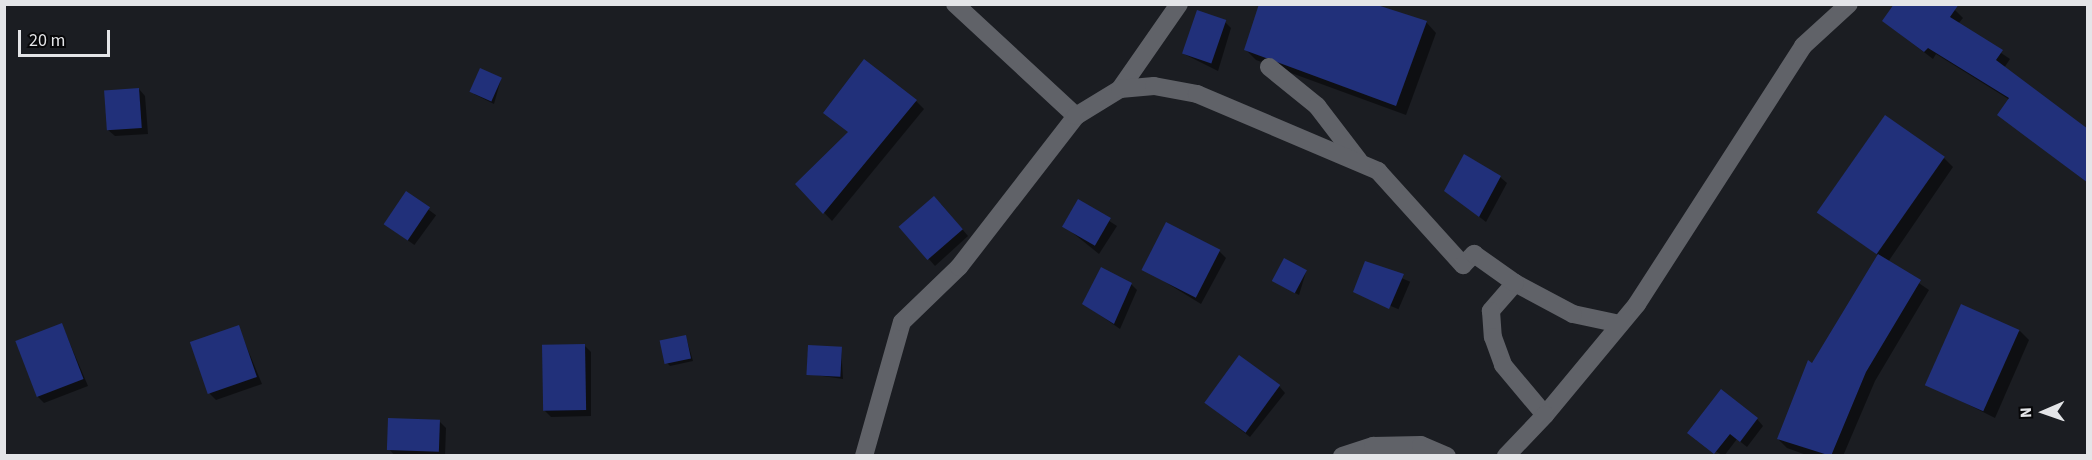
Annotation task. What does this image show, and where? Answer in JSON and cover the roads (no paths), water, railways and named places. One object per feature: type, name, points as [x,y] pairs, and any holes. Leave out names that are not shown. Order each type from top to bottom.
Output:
[{"type":"street","points":[[955,4],[1076,116]]},
{"type":"street","points":[[864,456],[903,322],[959,267],[1076,116],[1120,89],[1179,4]]},
{"type":"street","points":[[1506,456],[1545,415],[1620,324],[1803,46],[1849,4]]},
{"type":"street","points":[[1269,67],[1317,106],[1360,163]]},
{"type":"street","points":[[1120,89],[1154,87],[1197,94],[1378,171],[1463,265],[1474,254],[1515,283],[1573,314],[1620,324]]},
{"type":"street","points":[[1515,283],[1491,311],[1493,337],[1503,365],[1545,415]]},
{"type":"street","points":[[1342,456],[1373,446],[1421,445],[1447,456]]}]
